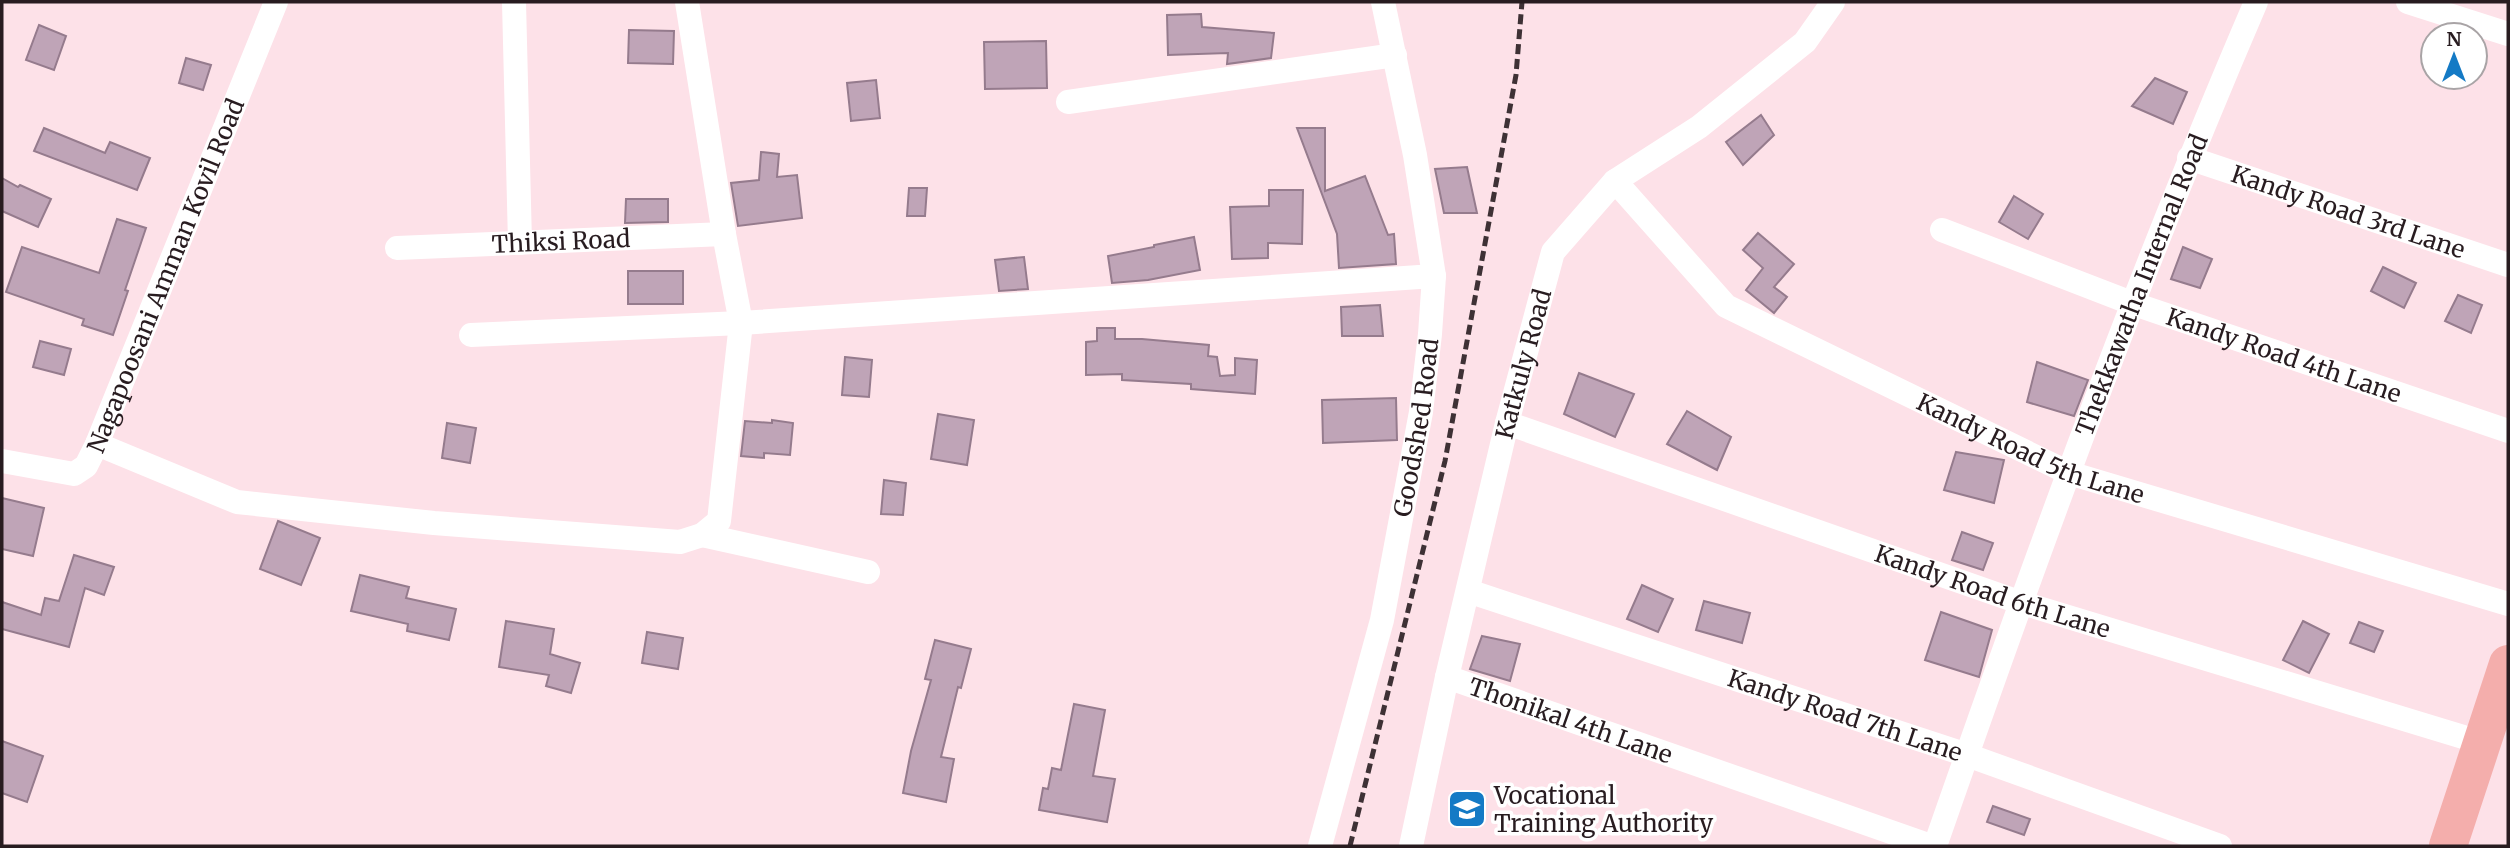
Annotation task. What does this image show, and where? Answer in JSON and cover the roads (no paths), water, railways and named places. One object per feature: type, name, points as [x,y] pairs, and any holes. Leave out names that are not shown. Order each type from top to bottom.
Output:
[{"type":"highway","points":[[2448,846],[2508,664]]},
{"type":"street","name":"Nagapoosani Amman Kovil Road","points":[[3,464],[74,474],[86,466],[276,2]]},
{"type":"street","points":[[514,2],[520,243]]},
{"type":"street","points":[[97,444],[237,502],[434,523],[680,542],[702,535],[719,521],[741,323],[687,2]]},
{"type":"street","name":"Goodshed Road","points":[[1320,846],[1382,620],[1421,412],[1434,276],[1415,155],[1383,2]]},
{"type":"street","name":"Katkuly Road","points":[[1411,846],[1447,677],[1507,423],[1553,252],[1615,181],[1699,127],[1805,42],[1833,2]]},
{"type":"street","name":"Thekkawatha Internal Road","points":[[1933,846],[2020,602],[2189,158],[2256,2]]},
{"type":"street","points":[[2408,2],[2508,34]]},
{"type":"street","points":[[1068,102],[1395,55]]},
{"type":"street","name":"Kandy Road 3rd Lane","points":[[2189,158],[2508,265]]},
{"type":"street","name":"Kandy Road 5th Lane","points":[[1615,181],[1726,306],[2069,473],[2508,604]]},
{"type":"street","name":"Kandy Road 4th Lane","points":[[1942,230],[2134,304],[2508,431]]},
{"type":"street","name":"Thiksi Road","points":[[397,248],[724,234]]},
{"type":"street","points":[[471,335],[741,323],[1434,276]]},
{"type":"street","name":"Kandy Road 6th Lane","points":[[1507,423],[2020,602],[2483,743]]},
{"type":"street","points":[[702,535],[867,572]]},
{"type":"street","name":"Kandy Road 7th Lane","points":[[1468,591],[1967,755],[2220,846]]},
{"type":"street","name":"Thonikal 4th Lane","points":[[1447,677],[1933,846]]},
{"type":"railway","points":[[1350,846],[1445,461],[1516,75],[1522,2]]},
{"type":"place","name":"Vocational Training Authority","points":[[1467,809]]}]
